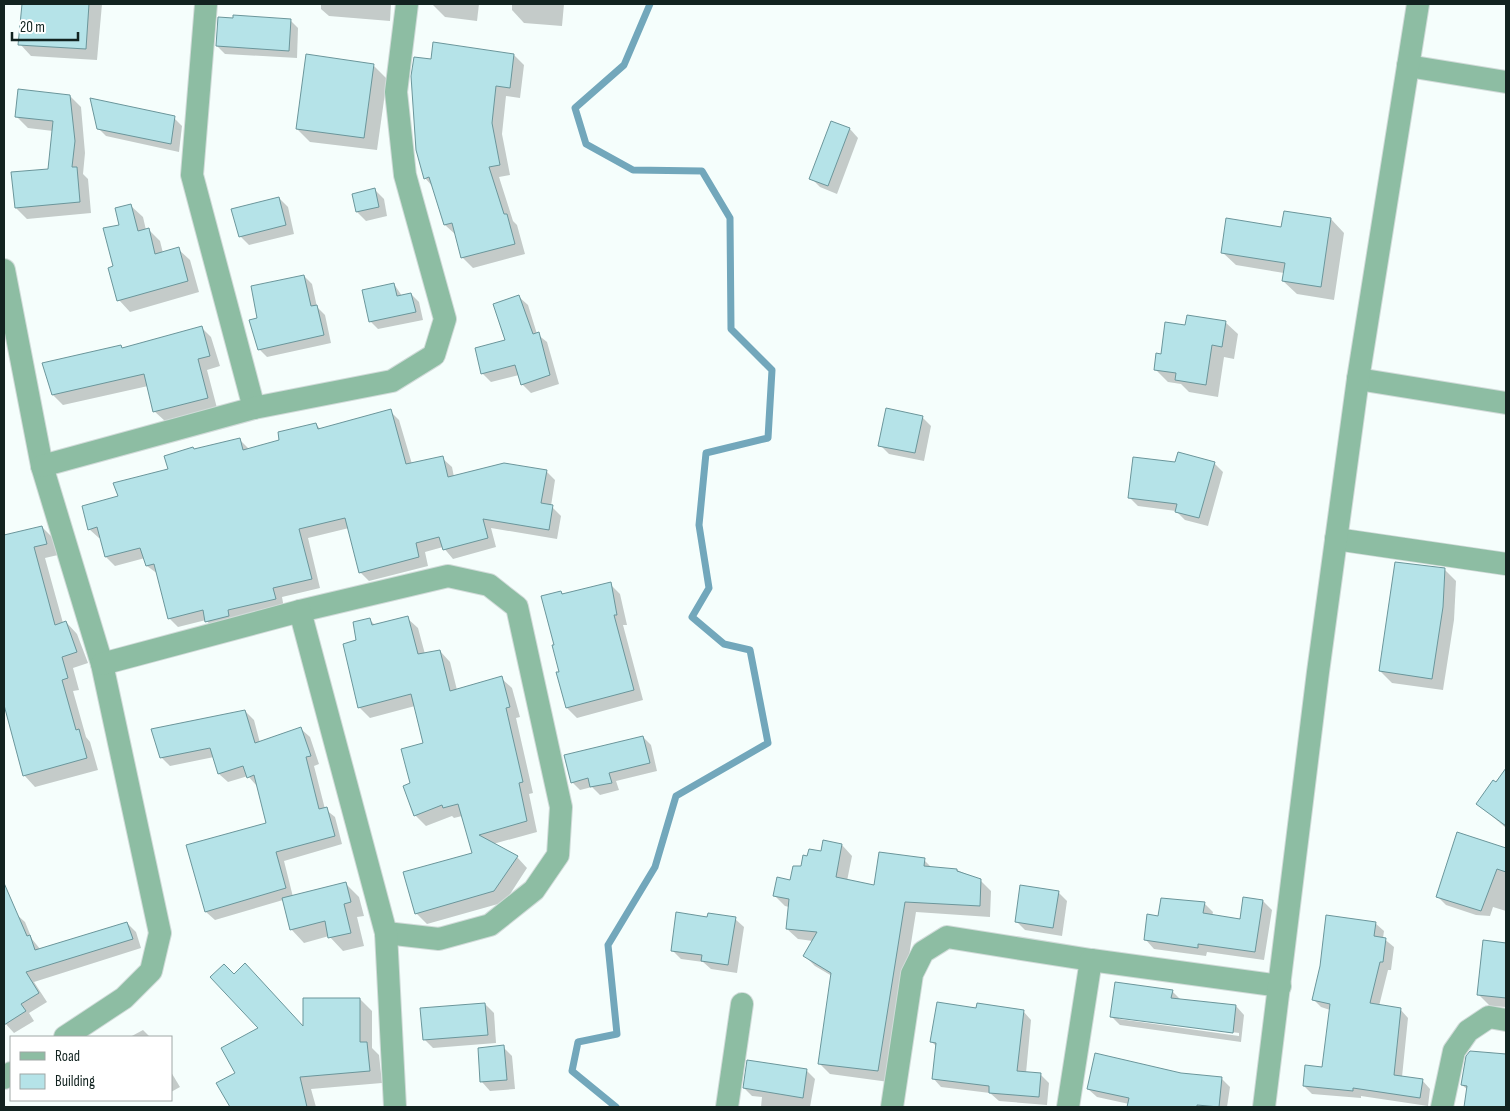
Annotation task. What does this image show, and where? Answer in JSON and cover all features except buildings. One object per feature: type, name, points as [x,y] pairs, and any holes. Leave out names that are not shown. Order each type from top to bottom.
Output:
[{"type":"street","points":[[206,4],[192,175],[254,408]]},
{"type":"street","points":[[42,466],[254,408],[392,382],[434,355],[446,319],[405,175],[396,92],[407,4]]},
{"type":"street","points":[[1264,1107],[1358,379],[1418,4]]},
{"type":"street","points":[[1408,66],[1506,82]]},
{"type":"street","points":[[4,270],[42,466],[102,664],[160,933],[151,971],[124,998],[67,1036]]},
{"type":"street","points":[[1358,379],[1506,403]]},
{"type":"street","points":[[1336,539],[1506,564]]},
{"type":"street","points":[[102,664],[300,612],[448,576],[489,585],[517,607],[561,807],[558,855],[534,890],[490,925],[439,939],[386,933]]},
{"type":"street","points":[[300,612],[386,933],[395,1107]]},
{"type":"street","points":[[892,1107],[912,974],[922,952],[947,937],[1091,960],[1280,986]]},
{"type":"street","points":[[1068,1107],[1091,960]]},
{"type":"street","points":[[727,1107],[742,1004]]},
{"type":"street","points":[[1442,1107],[1454,1051],[1468,1031],[1489,1017],[1506,1020]]},
{"type":"waterway","points":[[616,1107],[572,1071],[578,1042],[617,1034],[608,945],[655,867],[676,796],[768,743],[750,650],[724,644],[692,617],[709,588],[699,525],[706,453],[768,438],[772,370],[731,329],[730,218],[702,171],[633,170],[586,144],[575,108],[624,65],[650,4]]}]
